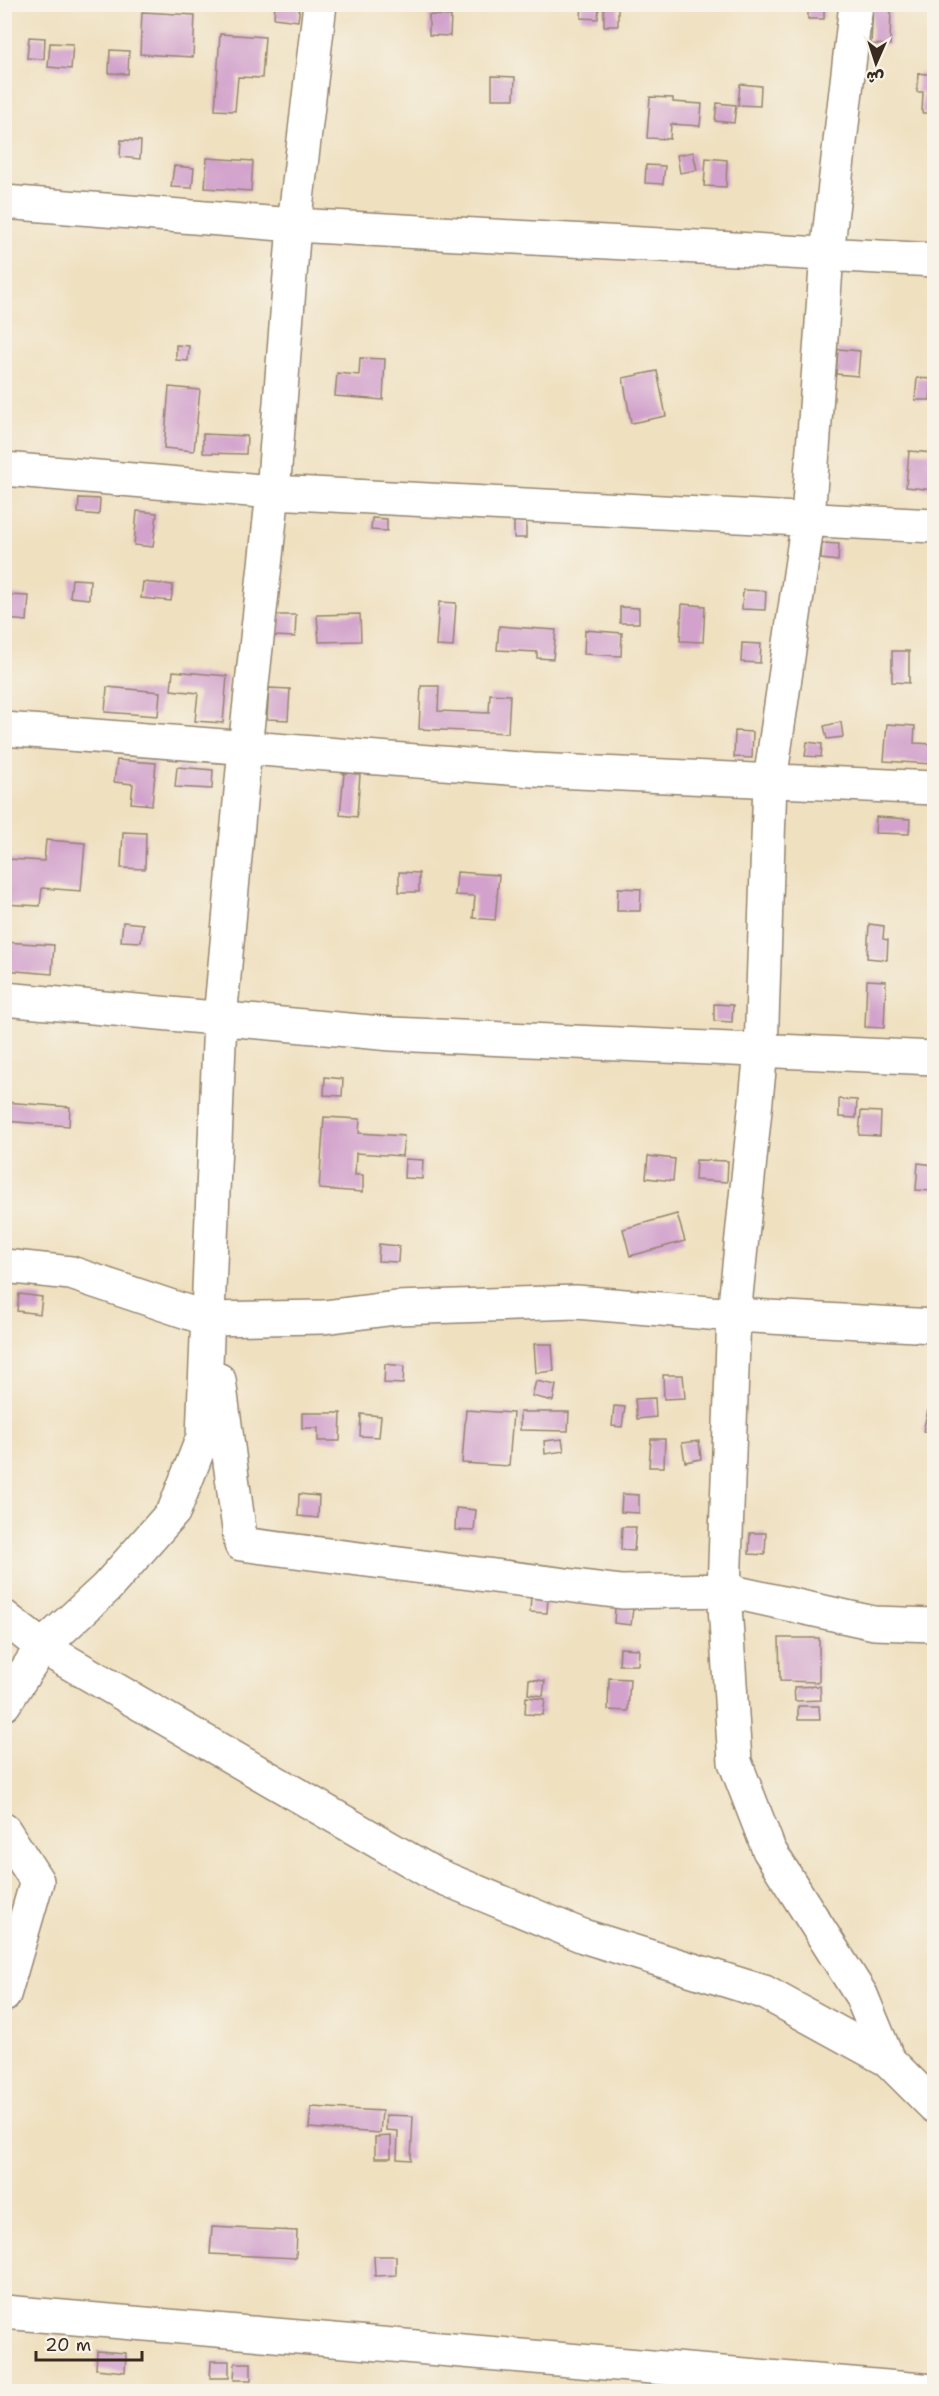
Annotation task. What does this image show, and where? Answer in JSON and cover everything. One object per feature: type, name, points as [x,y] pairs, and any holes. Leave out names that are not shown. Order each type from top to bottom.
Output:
[{"type":"street","points":[[4,1704],[42,1647],[106,1588],[174,1511],[203,1437],[220,1019],[245,748],[273,492],[294,225],[320,4]]},
{"type":"street","points":[[856,4],[827,254],[807,519],[770,781],[760,1051],[734,1315],[724,1590],[735,1762],[769,1850],[861,1995],[888,2060]]},
{"type":"street","points":[[4,201],[294,225],[934,260]]},
{"type":"street","points":[[4,469],[273,492],[934,526]]},
{"type":"street","points":[[4,729],[533,770],[934,788]]},
{"type":"street","points":[[4,999],[392,1034],[934,1058]]},
{"type":"street","points":[[4,1266],[71,1273],[208,1319],[324,1317],[396,1308],[576,1302],[734,1315],[934,1326]]},
{"type":"street","points":[[208,1319],[225,1408],[241,1544],[622,1592],[724,1590],[874,1623],[934,1625]]},
{"type":"street","points":[[4,1617],[42,1647],[434,1874],[583,1936],[764,1992],[888,2060],[934,2106]]},
{"type":"street","points":[[4,1830],[37,1881],[4,1995]]},
{"type":"street","points":[[4,2312],[849,2388],[934,2391]]},
{"type":"building","points":[[275,4],[300,4],[298,21],[274,18]]},
{"type":"building","points":[[582,4],[599,4],[598,19],[581,18]]},
{"type":"building","points":[[604,4],[618,4],[618,26],[604,26]]},
{"type":"building","points":[[873,4],[891,5],[890,45],[871,44]]},
{"type":"building","points":[[808,7],[824,7],[824,19],[808,19]]},
{"type":"building","points":[[142,12],[195,15],[193,57],[140,54]]},
{"type":"building","points":[[429,15],[451,16],[450,36],[429,35]]},
{"type":"building","points":[[220,34],[265,37],[262,78],[238,77],[235,111],[215,110]]},
{"type":"building","points":[[29,37],[45,38],[44,59],[27,58]]},
{"type":"building","points":[[50,43],[73,44],[71,69],[48,67]]},
{"type":"building","points":[[110,50],[129,51],[128,74],[109,73]]},
{"type":"building","points":[[918,73],[934,75],[934,113],[922,113],[923,92],[917,92]]},
{"type":"building","points":[[492,76],[515,77],[514,99],[492,99]]},
{"type":"building","points":[[740,84],[761,86],[760,106],[738,105]]},
{"type":"building","points":[[650,97],[673,98],[673,102],[702,104],[700,126],[671,124],[670,139],[647,138]]},
{"type":"building","points":[[717,103],[736,105],[734,123],[715,121]]},
{"type":"building","points":[[121,140],[141,141],[140,159],[120,157]]},
{"type":"building","points":[[693,152],[697,170],[680,173],[677,155]]},
{"type":"building","points":[[207,158],[253,161],[251,191],[205,188]]},
{"type":"building","points":[[706,158],[727,160],[726,187],[704,186]]},
{"type":"building","points":[[646,165],[665,166],[663,184],[645,183]]},
{"type":"building","points":[[174,166],[194,168],[192,188],[171,187]]},
{"type":"building","points":[[176,345],[189,346],[188,361],[176,360]]},
{"type":"building","points":[[838,349],[860,351],[858,376],[836,374]]},
{"type":"building","points":[[360,358],[385,359],[383,400],[335,396],[337,373],[359,375]]},
{"type":"building","points":[[657,371],[666,416],[631,423],[623,378]]},
{"type":"building","points":[[917,378],[932,379],[930,400],[915,400]]},
{"type":"building","points":[[169,387],[200,390],[194,451],[164,448]]},
{"type":"building","points":[[203,434],[247,436],[246,454],[203,453]]},
{"type":"building","points":[[909,451],[934,453],[934,490],[906,487]]},
{"type":"building","points":[[79,498],[100,499],[99,515],[78,513]]},
{"type":"building","points":[[137,511],[157,513],[153,547],[134,545]]},
{"type":"building","points":[[372,518],[387,519],[387,531],[371,530]]},
{"type":"building","points":[[514,521],[526,522],[526,538],[514,538]]},
{"type":"building","points":[[822,543],[839,544],[838,561],[821,559]]},
{"type":"building","points":[[72,579],[90,580],[89,599],[70,597]]},
{"type":"building","points":[[143,582],[173,585],[171,601],[141,598]]},
{"type":"building","points":[[743,590],[766,591],[765,610],[742,609]]},
{"type":"building","points":[[9,595],[29,596],[27,621],[7,619]]},
{"type":"building","points":[[439,602],[456,603],[453,647],[436,646]]},
{"type":"building","points":[[682,604],[705,606],[703,642],[680,641]]},
{"type":"building","points":[[620,607],[639,608],[639,623],[620,623]]},
{"type":"building","points":[[360,614],[361,641],[319,642],[317,615]]},
{"type":"building","points":[[274,615],[296,615],[295,637],[274,636]]},
{"type":"building","points":[[499,626],[556,630],[553,659],[537,658],[537,652],[497,650]]},
{"type":"building","points":[[585,630],[622,633],[621,656],[584,654]]},
{"type":"building","points":[[742,643],[761,644],[760,663],[741,662]]},
{"type":"building","points":[[892,651],[909,651],[909,683],[892,682]]},
{"type":"building","points":[[173,671],[227,676],[223,723],[195,721],[198,693],[171,690]]},
{"type":"building","points":[[421,686],[439,686],[438,711],[489,713],[490,694],[510,695],[508,733],[419,729]]},
{"type":"building","points":[[107,687],[160,692],[158,716],[105,712]]},
{"type":"building","points":[[269,688],[290,689],[288,720],[267,719]]},
{"type":"building","points":[[841,722],[843,737],[827,739],[824,726]]},
{"type":"building","points":[[887,724],[915,726],[914,743],[933,744],[932,764],[884,761]]},
{"type":"building","points":[[735,731],[753,732],[752,758],[734,757]]},
{"type":"building","points":[[807,742],[822,744],[821,757],[805,756]]},
{"type":"building","points":[[117,760],[156,763],[152,805],[131,803],[133,784],[114,782]]},
{"type":"building","points":[[177,767],[213,770],[212,789],[175,787]]},
{"type":"building","points":[[344,773],[360,774],[357,817],[340,815]]},
{"type":"building","points":[[876,817],[910,819],[909,834],[875,833]]},
{"type":"building","points":[[123,832],[146,833],[145,869],[121,868]]},
{"type":"building","points":[[46,840],[85,843],[81,891],[42,888],[40,906],[4,904],[7,859],[44,861]]},
{"type":"building","points":[[399,872],[419,873],[419,892],[399,892]]},
{"type":"building","points":[[457,872],[499,875],[495,920],[473,918],[475,896],[455,895]]},
{"type":"building","points":[[618,888],[641,889],[640,911],[617,911]]},
{"type":"building","points":[[123,922],[143,924],[141,942],[121,941]]},
{"type":"building","points":[[869,924],[884,926],[883,939],[888,940],[887,960],[867,958]]},
{"type":"building","points":[[4,942],[54,945],[52,974],[4,970]]},
{"type":"building","points":[[867,980],[886,981],[884,1028],[865,1027]]},
{"type":"building","points":[[714,1004],[733,1005],[732,1022],[714,1021]]},
{"type":"building","points":[[325,1077],[343,1079],[342,1096],[324,1095]]},
{"type":"building","points":[[839,1099],[857,1100],[856,1118],[839,1117]]},
{"type":"building","points":[[4,1102],[70,1107],[69,1126],[4,1121]]},
{"type":"building","points":[[861,1111],[881,1112],[880,1136],[859,1135]]},
{"type":"building","points":[[324,1117],[360,1119],[359,1133],[404,1136],[402,1156],[356,1153],[355,1175],[363,1175],[363,1192],[319,1189]]},
{"type":"building","points":[[648,1156],[675,1159],[673,1181],[646,1178]]},
{"type":"building","points":[[405,1159],[423,1160],[422,1179],[404,1178]]},
{"type":"building","points":[[696,1160],[728,1161],[727,1182],[695,1180]]},
{"type":"building","points":[[918,1163],[934,1165],[934,1191],[916,1190]]},
{"type":"building","points":[[677,1214],[685,1241],[630,1256],[623,1229]]},
{"type":"building","points":[[379,1244],[399,1246],[398,1262],[378,1261]]},
{"type":"building","points":[[19,1294],[42,1297],[40,1314],[17,1311]]},
{"type":"building","points":[[534,1344],[552,1344],[554,1371],[536,1373]]},
{"type":"building","points":[[385,1364],[404,1366],[403,1384],[384,1383]]},
{"type":"building","points":[[663,1375],[683,1375],[685,1398],[664,1399]]},
{"type":"building","points":[[536,1381],[556,1385],[553,1401],[532,1396]]},
{"type":"building","points":[[655,1398],[656,1417],[637,1419],[635,1399]]},
{"type":"building","points":[[614,1406],[625,1407],[622,1427],[612,1426]]},
{"type":"building","points":[[466,1410],[513,1413],[509,1466],[462,1463]]},
{"type":"building","points":[[928,1410],[934,1411],[934,1434],[923,1431]]},
{"type":"building","points":[[520,1412],[569,1412],[568,1431],[520,1430]]},
{"type":"building","points":[[302,1413],[341,1413],[340,1441],[318,1441],[318,1428],[302,1428]]},
{"type":"building","points":[[361,1414],[381,1416],[379,1437],[360,1436]]},
{"type":"building","points":[[562,1439],[564,1451],[545,1454],[544,1441]]},
{"type":"building","points":[[651,1439],[665,1439],[664,1467],[649,1467]]},
{"type":"building","points":[[699,1441],[701,1459],[685,1462],[682,1443]]},
{"type":"building","points":[[299,1494],[319,1496],[318,1518],[298,1516]]},
{"type":"building","points":[[622,1494],[639,1495],[639,1513],[621,1512]]},
{"type":"building","points":[[456,1508],[476,1510],[474,1531],[455,1530]]},
{"type":"building","points":[[622,1527],[636,1527],[634,1551],[621,1550]]},
{"type":"building","points":[[750,1533],[766,1533],[765,1555],[749,1554]]},
{"type":"building","points":[[531,1595],[548,1597],[547,1613],[530,1612]]},
{"type":"building","points":[[615,1607],[633,1608],[631,1625],[614,1623]]},
{"type":"building","points":[[779,1638],[819,1638],[819,1682],[780,1681]]},
{"type":"building","points":[[620,1648],[639,1649],[638,1665],[619,1665]]},
{"type":"building","points":[[609,1678],[630,1679],[628,1711],[608,1710]]},
{"type":"building","points":[[529,1679],[545,1681],[543,1696],[528,1694]]},
{"type":"building","points":[[820,1686],[821,1700],[795,1701],[794,1687]]},
{"type":"building","points":[[526,1697],[545,1699],[543,1715],[525,1714]]},
{"type":"building","points":[[798,1706],[819,1706],[820,1720],[798,1720]]},
{"type":"building","points":[[311,2107],[382,2111],[380,2133],[309,2128]]},
{"type":"building","points":[[386,2115],[413,2116],[411,2160],[397,2159],[398,2131],[386,2130]]},
{"type":"building","points":[[391,2136],[391,2158],[375,2158],[375,2137]]},
{"type":"building","points":[[212,2227],[297,2231],[296,2258],[210,2254]]},
{"type":"building","points":[[374,2256],[396,2256],[396,2275],[375,2276]]},
{"type":"building","points":[[97,2351],[126,2353],[125,2372],[96,2369]]},
{"type":"building","points":[[211,2361],[229,2361],[229,2378],[210,2378]]},
{"type":"building","points":[[235,2363],[251,2363],[251,2380],[234,2380]]}]
